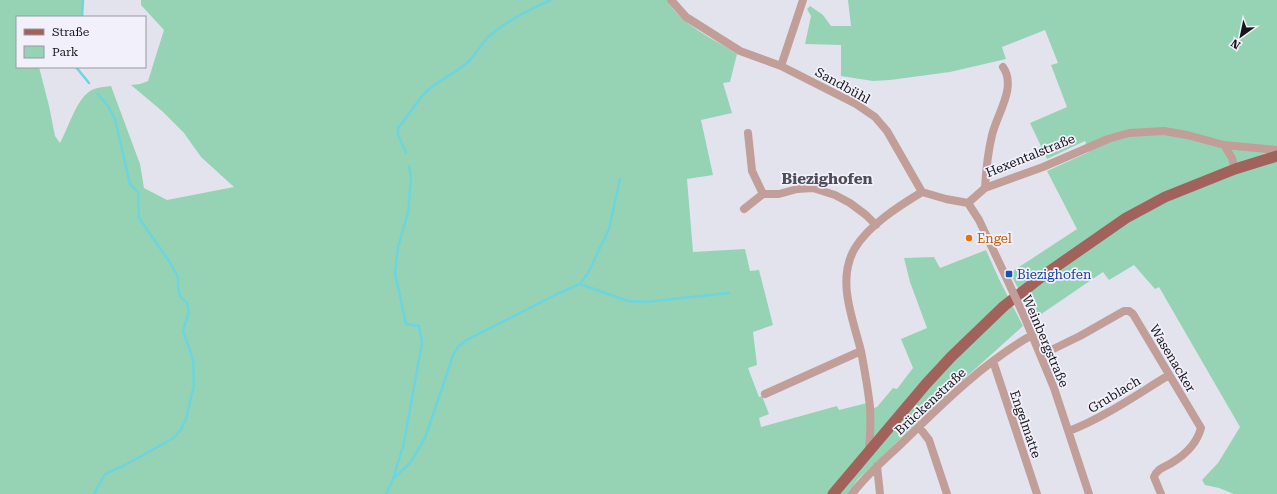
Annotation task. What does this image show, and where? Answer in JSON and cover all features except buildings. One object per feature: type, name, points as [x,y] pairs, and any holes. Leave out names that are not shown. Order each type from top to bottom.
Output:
[{"type":"main road","points":[[833,494],[926,384],[970,338],[1004,306],[1044,275],[1126,218],[1165,197],[1235,169],[1277,156]]},
{"type":"street","name":"Sandbühl","points":[[671,0],[686,17],[740,51],[781,66],[856,104],[875,117],[887,131],[922,192]]},
{"type":"street","points":[[781,66],[803,0]]},
{"type":"street","points":[[985,188],[992,134],[1008,84],[1006,71],[1003,66]]},
{"type":"street","name":"Hexentalstraße","points":[[968,203],[985,188],[1042,167],[1108,138],[1129,133],[1164,131],[1187,135],[1224,145],[1277,150]]},
{"type":"street","points":[[748,133],[752,171],[763,194]]},
{"type":"street","points":[[1224,145],[1232,158],[1235,169]]},
{"type":"street","points":[[744,209],[763,194],[778,194],[797,189],[813,188],[835,195],[850,203],[876,225]]},
{"type":"street","points":[[869,451],[871,416],[869,400],[861,351],[855,333],[848,297],[846,275],[854,249],[876,225],[896,208],[922,192],[946,199],[968,203]]},
{"type":"street","name":"Weinbergstraße","points":[[968,203],[979,220],[1041,355],[1069,431],[1089,494]]},
{"type":"street","name":"Wasenacker","points":[[1041,355],[1080,336],[1124,311],[1129,311],[1133,314],[1201,428],[1199,434],[1186,452],[1173,462],[1158,470],[1155,474],[1154,477],[1161,494]]},
{"type":"street","name":"Brückenstraße","points":[[852,494],[877,466],[993,361],[1014,345],[1032,335]]},
{"type":"street","points":[[765,394],[861,351]]},
{"type":"street","name":"Engelmatte","points":[[993,361],[1037,494]]},
{"type":"street","name":"Grublach","points":[[1069,431],[1114,410],[1169,375]]},
{"type":"street","points":[[919,427],[929,440],[947,494]]},
{"type":"street","points":[[877,466],[880,494]]},
{"type":"green space","points":[[0,0],[83,0],[82,16],[16,16],[16,68],[39,68],[55,136],[60,143],[76,108],[85,95],[100,87],[111,86],[140,164],[144,188],[167,200],[234,187],[201,157],[184,133],[162,111],[131,85],[148,81],[164,30],[141,5],[141,0],[667,0],[673,9],[689,24],[737,54],[730,82],[723,83],[732,113],[701,120],[713,175],[687,179],[693,252],[745,249],[750,271],[759,270],[773,325],[753,332],[757,365],[748,368],[759,397],[762,396],[769,414],[759,418],[761,427],[837,406],[839,410],[867,403],[874,408],[877,407],[893,388],[897,389],[913,368],[901,339],[927,328],[910,282],[904,258],[934,257],[940,268],[986,250],[1023,326],[954,388],[858,479],[848,494],[0,494]]},
{"type":"green space","points":[[848,0],[1277,0],[1277,494],[1234,494],[1219,488],[1205,485],[1202,480],[1218,463],[1240,427],[1159,287],[1155,289],[1134,265],[1109,280],[1103,272],[1034,319],[1010,273],[1077,229],[1047,171],[1089,152],[1085,141],[1047,159],[1030,123],[1067,107],[1051,65],[1058,63],[1045,30],[1002,47],[1006,59],[950,72],[873,81],[841,76],[841,45],[805,44],[811,16],[807,9],[810,6],[823,15],[831,26],[851,26]]},
{"type":"waterway","points":[[82,16],[83,0]]},
{"type":"waterway","points":[[406,153],[398,135],[398,128],[425,92],[469,61],[488,37],[502,26],[551,0]]},
{"type":"waterway","points":[[77,68],[89,83]]},
{"type":"waterway","points":[[94,494],[105,474],[125,465],[172,439],[181,430],[186,419],[194,385],[193,359],[183,331],[189,312],[187,303],[180,296],[178,277],[169,261],[139,218],[138,192],[130,184],[115,119],[108,106],[98,94]]},
{"type":"waterway","points":[[393,479],[404,443],[422,342],[419,326],[406,324],[395,273],[398,247],[408,213],[411,177],[409,166]]},
{"type":"waterway","points":[[386,494],[393,479],[410,463],[425,438],[454,353],[458,347],[465,341],[557,294],[580,284],[588,273],[609,229],[620,179]]},
{"type":"waterway","points":[[580,284],[628,301],[645,302],[729,293]]},
{"type":"place","name":"Engel","points":[[969,238]]},
{"type":"place","name":"Biezighofen","points":[[1009,274]]},
{"type":"district","name":"Biezighofen","points":[[827,179]]}]
